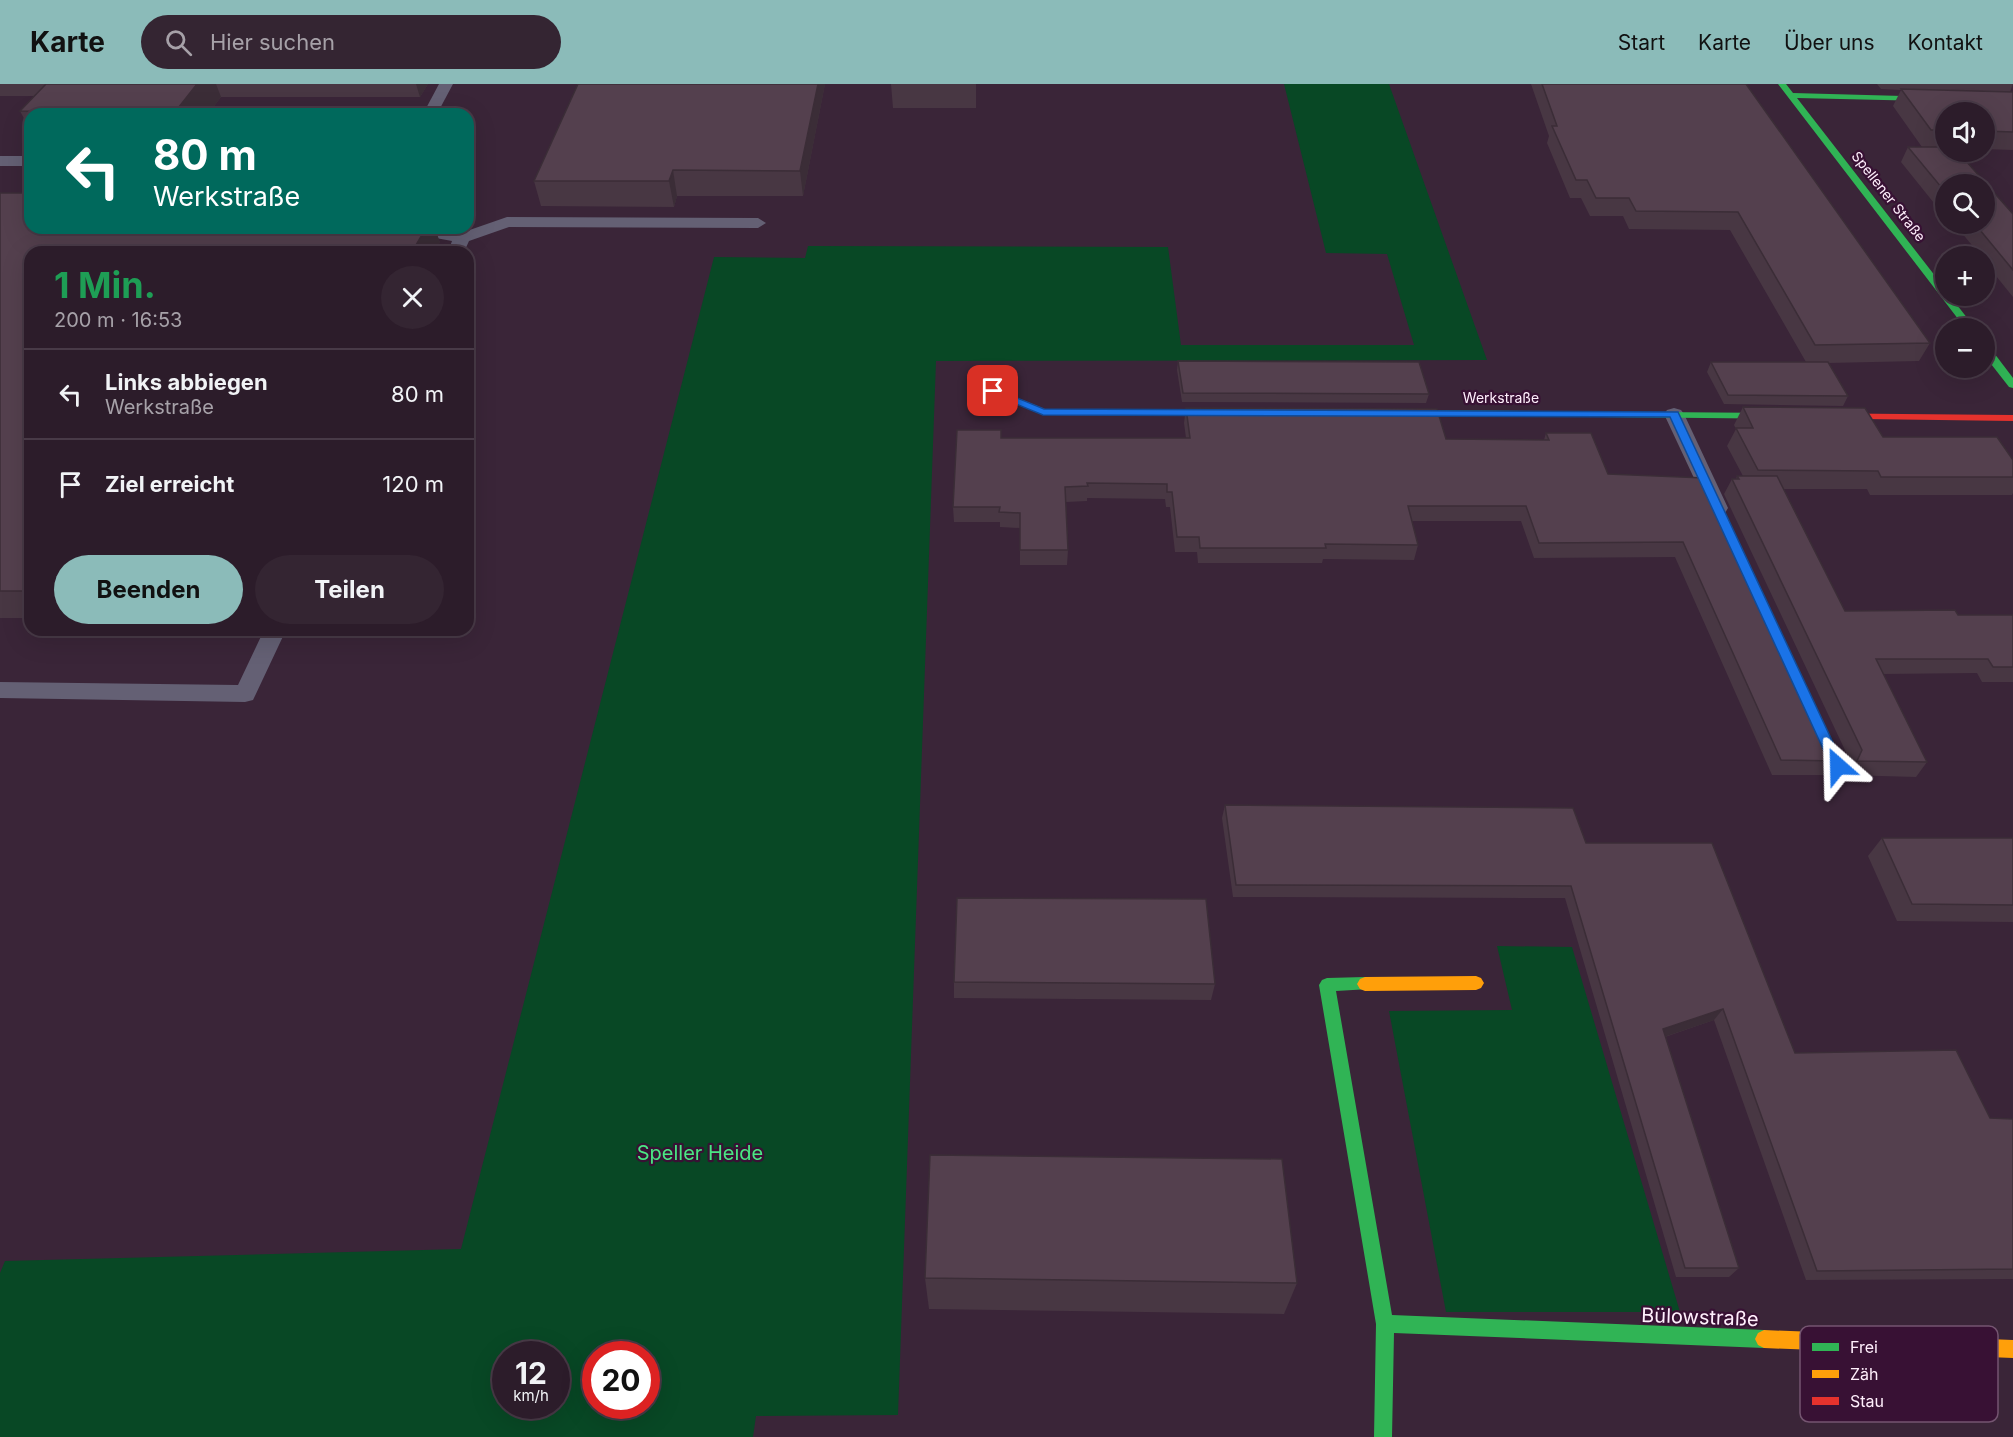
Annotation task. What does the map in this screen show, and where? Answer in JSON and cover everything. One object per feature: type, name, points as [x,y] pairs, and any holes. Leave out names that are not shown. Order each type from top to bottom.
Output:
[{"type":"street","points":[[1786,89],[2013,101]]},
{"type":"street","name":"Spellener Straße","points":[[1786,89],[1962,318]]},
{"type":"street","points":[[1995,361],[2013,384]]},
{"type":"street","points":[[993,391],[1043,412],[1245,413]]},
{"type":"street","name":"Werkstraße","points":[[1376,413],[2013,418]]},
{"type":"street","points":[[1383,1437],[1385,1324],[1327,985],[1476,982]]},
{"type":"street","name":"Bülowstraße","points":[[1385,1324],[1800,1340]]},
{"type":"street","name":"Bülowstraße","points":[[1998,1347],[2013,1348]]},
{"type":"lane","points":[[433,108],[446,84]]},
{"type":"lane","points":[[0,161],[24,161]]},
{"type":"lane","points":[[430,234],[459,245],[507,222],[758,223]]},
{"type":"lane","points":[[1674,414],[1728,531]]},
{"type":"lane","points":[[0,690],[245,694],[272,636]]},
{"type":"green space","name":"Speller Heide","points":[[1284,84],[1389,84],[1487,360],[936,361],[898,1415],[756,1416],[753,1437],[0,1437],[0,1273],[5,1261],[461,1249],[714,257],[805,258],[808,246],[1168,247],[1181,345],[1414,345],[1387,254],[1326,253]]},
{"type":"green space","points":[[1497,946],[1572,947],[1680,1312],[1446,1312],[1389,1011],[1512,1010]]},
{"type":"building","points":[[46,84],[197,84],[178,108],[24,108],[24,111],[20,111]]},
{"type":"building","points":[[578,84],[818,84],[800,171],[673,170],[669,181],[534,181]]},
{"type":"building","points":[[1542,84],[1746,84],[1930,343],[1815,345],[1738,212],[1636,211],[1629,198],[1596,198],[1587,180],[1576,180],[1552,126],[1557,126]]},
{"type":"building","points":[[1901,89],[2013,92],[2013,132],[1995,131],[1995,102],[1935,102],[1935,130],[1931,130]]},
{"type":"building","points":[[1908,147],[1935,147],[1935,162],[1967,162],[1978,174],[1935,174],[1935,180]]},
{"type":"building","points":[[0,193],[24,193],[24,234],[422,234],[416,246],[24,246],[24,591],[0,591]]},
{"type":"building","points":[[1995,194],[2013,214],[2013,270],[1983,234],[1995,234]]},
{"type":"building","points":[[1178,361],[1419,362],[1429,394],[1183,393]]},
{"type":"building","points":[[1711,362],[1828,362],[1848,396],[1728,395]]},
{"type":"building","points":[[1743,407],[1865,408],[1883,437],[1997,437],[2013,460],[2013,477],[1881,477],[1878,471],[1758,470],[1736,428],[1753,428]]},
{"type":"building","points":[[1186,408],[1437,409],[1446,439],[1549,440],[1546,433],[1591,433],[1608,474],[1705,478],[1838,761],[1781,760],[1683,542],[1539,543],[1526,506],[1408,506],[1418,545],[1325,544],[1326,548],[1200,548],[1199,537],[1177,537],[1172,492],[1167,492],[1167,484],[1087,483],[1088,486],[1065,487],[1068,550],[1020,550],[1020,513],[999,512],[1000,507],[953,507],[957,430],[1001,430],[1001,438],[1190,438]]},
{"type":"building","points":[[1737,476],[1777,476],[1845,611],[1955,610],[1958,615],[2013,615],[2013,667],[1993,667],[1988,659],[1876,659],[1927,762],[1857,761],[1862,750],[1732,479],[1739,479]]},
{"type":"building","points":[[1225,805],[1573,808],[1586,843],[1712,843],[1795,1053],[1956,1050],[1990,1118],[2013,1119],[2013,1269],[1817,1271],[1723,1009],[1663,1029],[1739,1268],[1685,1268],[1571,886],[1236,885]]},
{"type":"building","points":[[1882,838],[2013,838],[2013,905],[1912,904]]},
{"type":"building","points":[[957,898],[1206,899],[1215,984],[954,982]]},
{"type":"building","points":[[930,1155],[1282,1159],[1297,1283],[925,1278]]},
{"type":"traffic: fast","points":[[1782,84],[1962,318]]},
{"type":"traffic: fast","points":[[1790,95],[2013,101]]},
{"type":"traffic: fast","points":[[1995,361],[2013,385]]},
{"type":"traffic: fast","points":[[1394,413],[1793,416]]},
{"type":"traffic: fast","points":[[1365,984],[1327,985],[1385,1324],[1383,1437]]},
{"type":"traffic: fast","points":[[1385,1324],[1764,1339]]},
{"type":"traffic: slow","points":[[1365,984],[1476,983]]},
{"type":"traffic: slow","points":[[1764,1339],[1800,1340]]},
{"type":"traffic: slow","points":[[1998,1348],[2013,1349]]},
{"type":"traffic: jam","points":[[993,391],[1043,412],[1231,413]]},
{"type":"traffic: jam","points":[[1793,416],[2013,418]]},
{"type":"route","points":[[993,391],[1043,412],[1674,414],[1838,766]]}]
